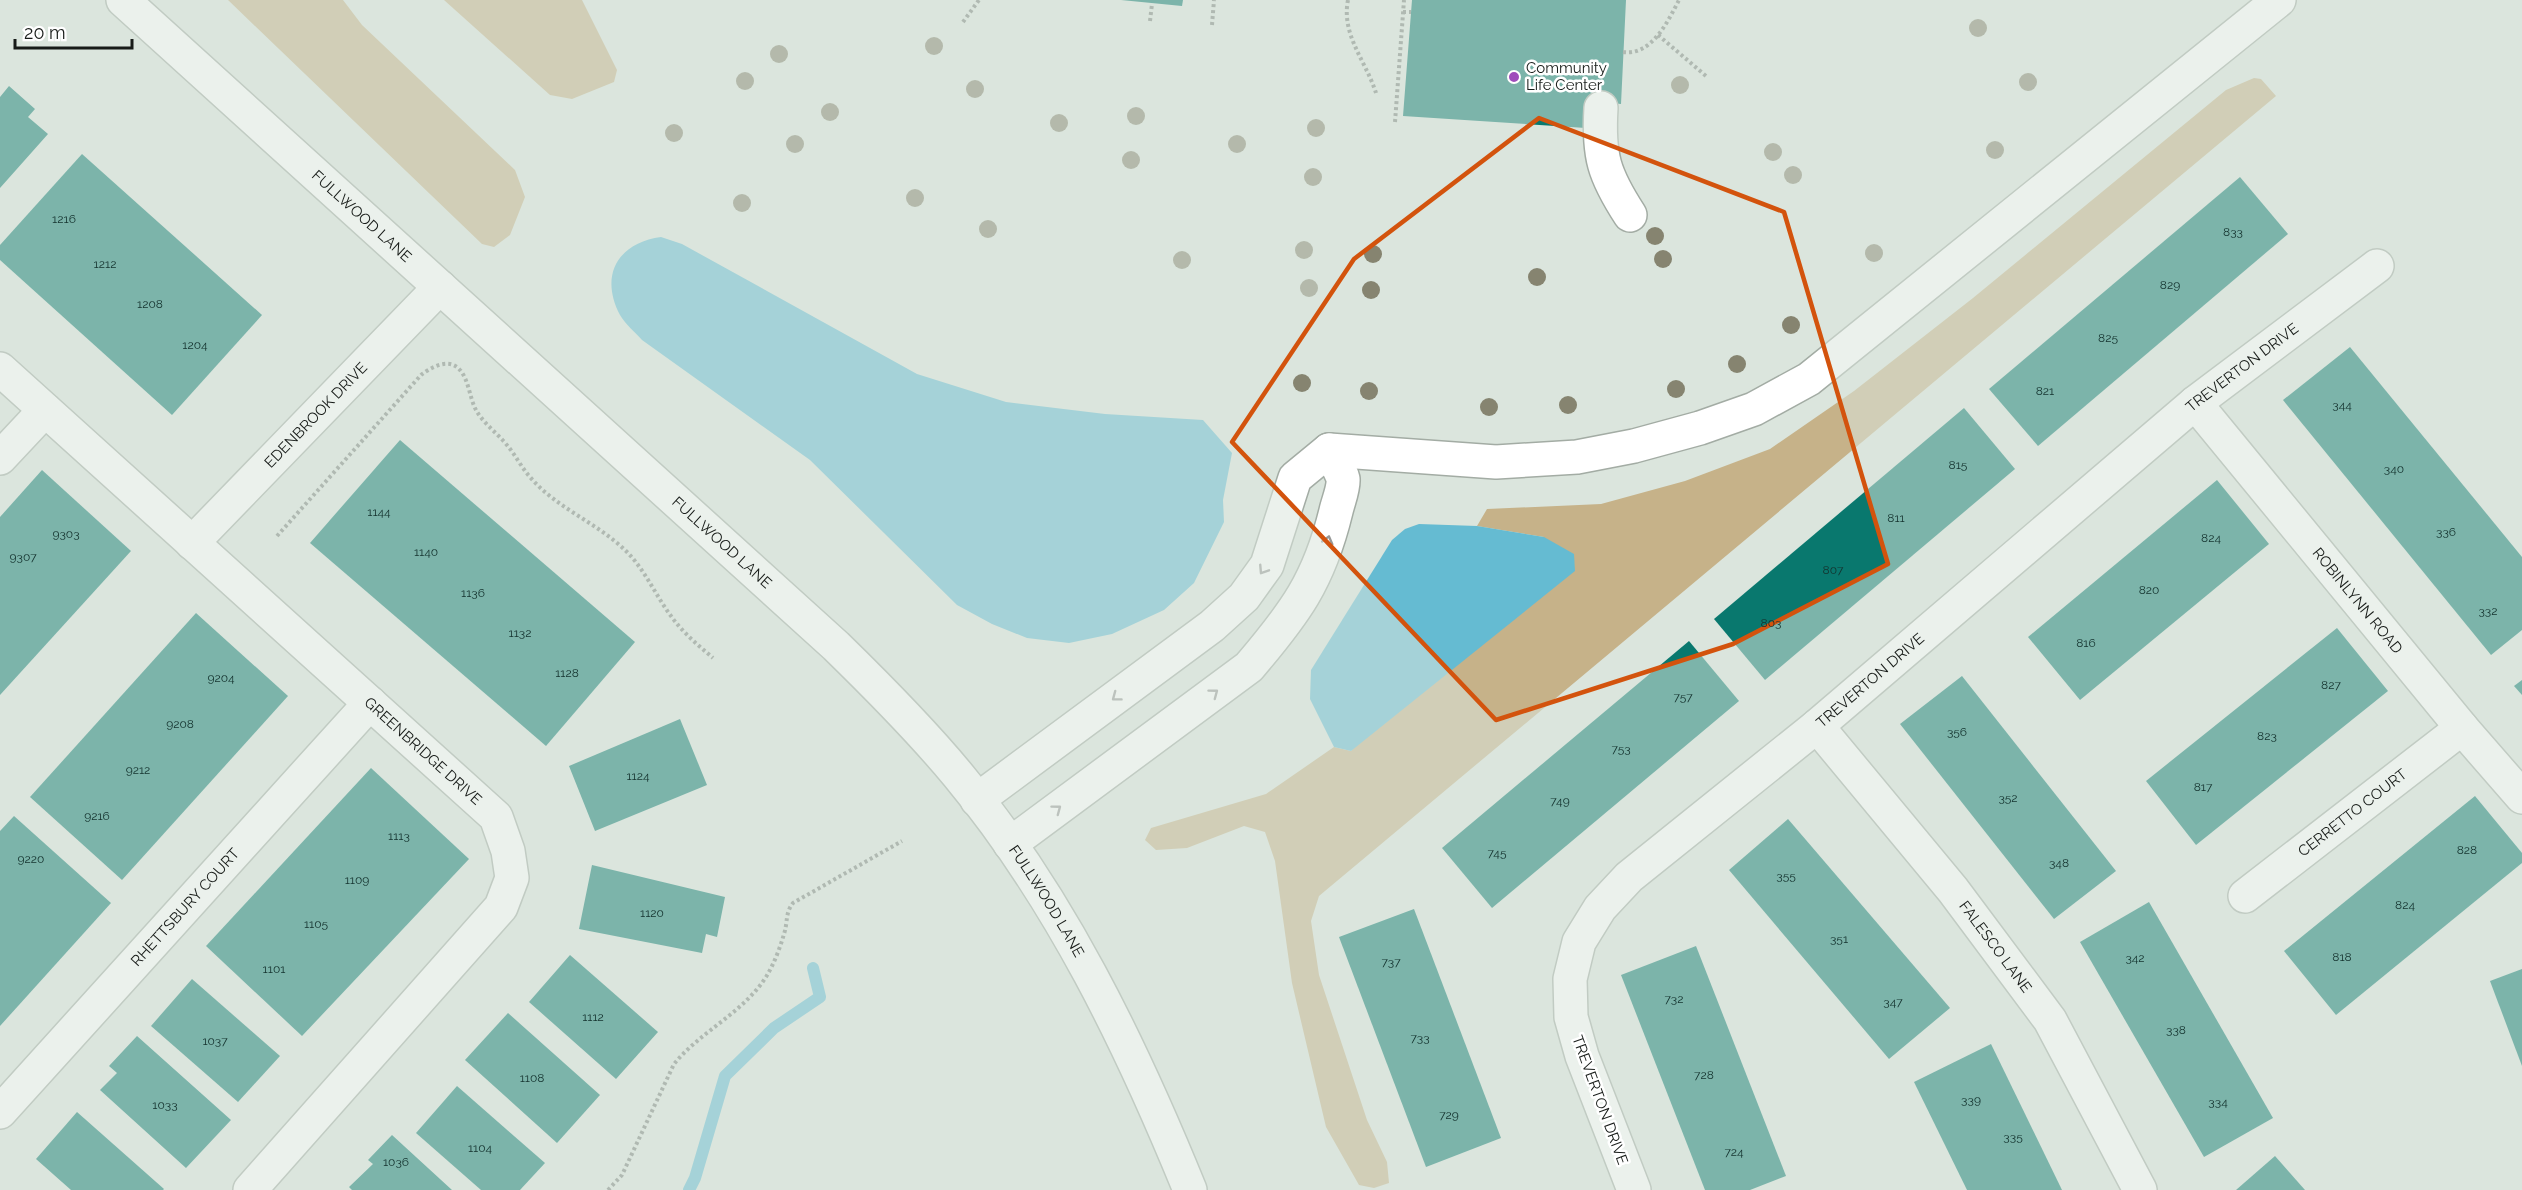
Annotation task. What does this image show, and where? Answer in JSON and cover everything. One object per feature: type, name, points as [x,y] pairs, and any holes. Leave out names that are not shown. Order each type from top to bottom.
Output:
[{"type":"street","name":"FULLWOOD LANE","points":[[123,0],[836,646],[958,775],[1010,844],[1055,911],[1107,1004],[1146,1083],[1190,1190]]},
{"type":"street","points":[[977,801],[1212,626],[1244,597],[1267,565],[1295,477],[1329,450],[1496,462],[1577,457],[1634,446],[1754,409],[1809,379],[2279,0]]},
{"type":"street","points":[[1601,108],[1599,135],[1603,166],[1630,215]]},
{"type":"street","name":"TREVERTON DRIVE","points":[[1634,1190],[1582,1056],[1571,1017],[1570,979],[1579,942],[1600,908],[1629,877],[1818,726],[2195,403],[2377,266]]},
{"type":"street","name":"EDENBROOK DRIVE","points":[[192,543],[440,287]]},
{"type":"street","name":"GREENBRIDGE DRIVE","points":[[0,369],[496,817],[508,851],[512,878],[501,907],[250,1190]]},
{"type":"street","name":"ROBINLYNN ROAD","points":[[2195,403],[2462,728],[2522,796]]},
{"type":"street","points":[[0,459],[45,410]]},
{"type":"street","points":[[1010,844],[1249,667],[1270,643],[1292,615],[1315,577],[1327,547],[1343,480],[1329,450]]},
{"type":"street","name":"RHETTSBURY COURT","points":[[0,1112],[370,703]]},
{"type":"street","name":"FALESCO LANE","points":[[1818,726],[1953,890],[2050,1020],[2140,1190]]},
{"type":"street","name":"CERRETTO COURT","points":[[2245,896],[2462,728]]},
{"type":"path","points":[[963,22],[979,0]]},
{"type":"path","points":[[1212,24],[1214,0]]},
{"type":"path","points":[[1348,0],[1348,30],[1370,74],[1376,93]]},
{"type":"path","points":[[1395,122],[1404,0]]},
{"type":"path","points":[[1623,52],[1640,51],[1659,35],[1679,0]]},
{"type":"path","points":[[1150,21],[1152,4]]},
{"type":"path","points":[[1403,12],[1411,12]]},
{"type":"path","points":[[1659,35],[1706,76]]},
{"type":"path","points":[[277,536],[421,375],[431,367],[450,364],[457,366],[463,374],[481,417],[506,444],[530,477],[546,494],[605,532],[629,554],[672,617],[685,633],[713,658]]},
{"type":"path","points":[[608,1190],[622,1174],[674,1064],[686,1049],[743,1004],[766,977],[778,952],[785,931],[786,917],[793,903],[818,890],[850,868],[902,841]]},
{"type":"highlighted area","points":[[1539,118],[1784,212],[1888,564],[1733,644],[1496,720],[1232,442],[1354,259]]},
{"type":"shaded area","points":[[228,0],[343,0],[362,25],[515,170],[525,197],[510,235],[494,247],[482,244]]},
{"type":"shaded area","points":[[444,0],[582,0],[617,70],[614,82],[572,99],[550,95]]},
{"type":"shaded area","points":[[2254,78],[2261,79],[2276,96],[1319,896],[1311,921],[1319,975],[1367,1120],[1387,1162],[1389,1183],[1374,1188],[1359,1185],[1326,1127],[1292,983],[1275,861],[1265,832],[1244,826],[1187,848],[1156,850],[1145,840],[1151,828],[1266,794],[1334,747],[1351,751],[1544,537],[1477,526],[1487,509],[1601,504],[1685,481],[1770,449],[1854,391],[1973,298],[2226,90]]},
{"type":"water","points":[[661,237],[682,244],[917,374],[1006,402],[1105,414],[1203,420],[1232,453],[1223,500],[1224,522],[1194,583],[1164,610],[1112,634],[1069,643],[1027,638],[992,624],[957,605],[810,460],[642,340],[625,322],[614,300],[612,287],[612,274],[616,263],[634,246],[646,240]]},
{"type":"water","points":[[1419,524],[1477,526],[1544,537],[1574,554],[1575,571],[1351,751],[1334,747],[1310,699],[1311,670],[1392,540],[1405,529]]},
{"type":"building","points":[[1121,0],[1183,0],[1182,6]]},
{"type":"building","name":"Community Life Center","points":[[1412,0],[1626,0],[1621,104],[1589,101],[1586,128],[1403,116]]},
{"type":"building","points":[[9,86],[35,109],[28,117],[48,134],[0,188],[0,97]]},
{"type":"building","points":[[82,154],[262,315],[172,415],[0,260],[0,245]]},
{"type":"building","points":[[2240,177],[2288,234],[2038,446],[1989,389]]},
{"type":"building","points":[[2350,347],[2522,557],[2522,630],[2491,655],[2283,400]]},
{"type":"building","points":[[1964,408],[2015,469],[1765,680],[1714,619]]},
{"type":"building","points":[[400,440],[635,642],[546,746],[310,543]]},
{"type":"building","points":[[42,470],[131,551],[0,695],[0,517]]},
{"type":"building","points":[[2217,480],[2269,544],[2080,700],[2028,637]]},
{"type":"building","points":[[196,613],[288,696],[122,880],[30,797]]},
{"type":"building","points":[[2337,628],[2388,691],[2196,845],[2146,781]]},
{"type":"building","points":[[1689,641],[1739,701],[1492,908],[1442,848]]},
{"type":"building","points":[[1962,676],[2116,871],[2054,919],[1900,724]]},
{"type":"building","points":[[2522,680],[2522,695],[2514,686]]},
{"type":"building","points":[[680,719],[707,785],[595,831],[569,766]]},
{"type":"building","points":[[371,768],[469,859],[302,1036],[206,946]]},
{"type":"building","points":[[2475,796],[2522,853],[2522,863],[2336,1015],[2284,951]]},
{"type":"building","points":[[14,816],[111,903],[0,1026],[0,831]]},
{"type":"building","points":[[1788,819],[1950,1008],[1889,1059],[1729,870]]},
{"type":"building","points":[[592,865],[725,897],[717,937],[706,934],[702,953],[579,929]]},
{"type":"building","points":[[2149,902],[2273,1118],[2204,1157],[2080,942]]},
{"type":"building","points":[[1414,909],[1501,1138],[1426,1167],[1339,937]]},
{"type":"building","points":[[1696,946],[1786,1176],[1750,1190],[1705,1190],[1621,975]]},
{"type":"building","points":[[570,955],[658,1032],[616,1079],[529,1002]]},
{"type":"building","points":[[2522,969],[2522,1066],[2490,981]]},
{"type":"building","points":[[192,979],[280,1056],[238,1102],[151,1026]]},
{"type":"building","points":[[508,1013],[600,1095],[557,1143],[465,1060]]},
{"type":"building","points":[[137,1036],[231,1120],[186,1168],[100,1090],[117,1073],[109,1066]]},
{"type":"building","points":[[1991,1044],[2062,1190],[1967,1190],[1914,1082]]},
{"type":"building","points":[[457,1086],[545,1163],[520,1190],[481,1190],[416,1133]]},
{"type":"building","points":[[77,1112],[164,1189],[71,1190],[36,1159]]},
{"type":"building","points":[[392,1135],[452,1190],[352,1190],[349,1187],[373,1164],[368,1160]]},
{"type":"building","points":[[2275,1156],[2305,1190],[2236,1190]]},
{"type":"waterway","points":[[689,1190],[695,1178],[725,1076],[774,1028],[820,997],[813,968]]},
{"type":"place","name":"Community Life Center","points":[[1514,77]]}]
